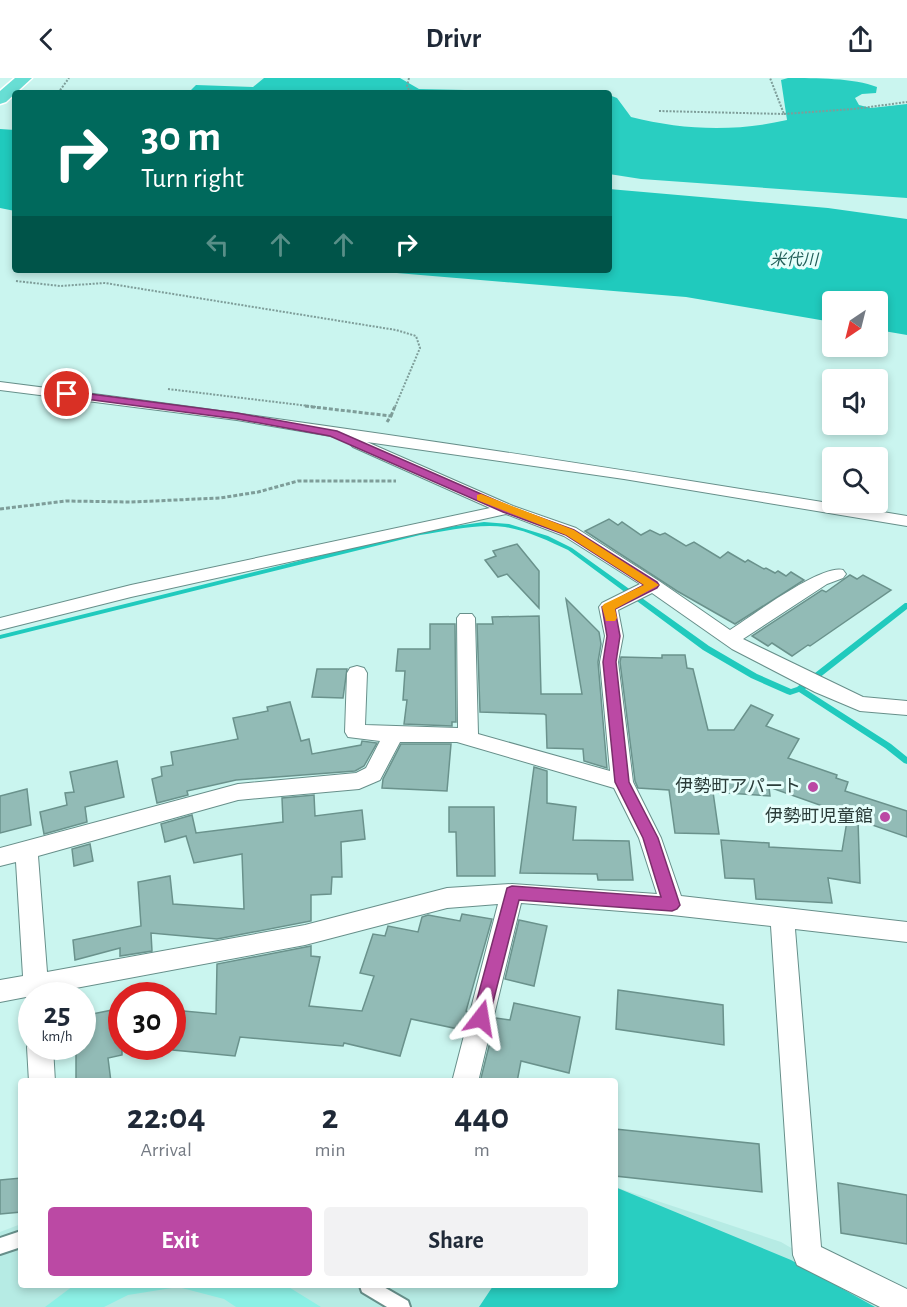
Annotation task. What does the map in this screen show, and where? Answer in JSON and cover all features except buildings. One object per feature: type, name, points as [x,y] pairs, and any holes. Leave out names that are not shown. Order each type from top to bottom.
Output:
[{"type":"highway","points":[[0,99],[24,78]]},
{"type":"street","points":[[0,386],[237,416],[333,433],[624,474],[907,521]]},
{"type":"street","points":[[333,433],[507,509],[570,532],[646,588],[730,639],[822,687],[860,704],[907,708]]},
{"type":"street","points":[[0,624],[131,591],[507,509]]},
{"type":"street","points":[[730,639],[821,580],[837,573]]},
{"type":"street","points":[[646,588],[608,607],[614,636],[609,662],[622,782],[650,838],[672,905]]},
{"type":"street","points":[[466,618],[468,738]]},
{"type":"street","points":[[357,673],[355,732],[394,735],[457,735],[622,782]]},
{"type":"street","points":[[0,857],[238,792],[359,781],[373,774],[394,735]]},
{"type":"street","points":[[26,850],[36,982]]},
{"type":"street","points":[[466,1078],[512,892]]},
{"type":"street","points":[[72,982],[305,935],[447,898],[512,892],[672,905],[907,932]]},
{"type":"street","points":[[782,917],[807,1255],[907,1305]]},
{"type":"street","points":[[0,991],[18,990]]},
{"type":"street","points":[[41,1060],[42,1078]]},
{"type":"lane","points":[[0,1246],[18,1240]]},
{"type":"lane","points":[[371,1288],[402,1307]]},
{"type":"path","points":[[770,78],[784,114]]},
{"type":"path","points":[[659,111],[784,114],[854,109],[907,102]]},
{"type":"path","points":[[16,281],[60,286],[105,283],[396,330],[417,336],[420,348],[391,416]]},
{"type":"path","points":[[0,509],[66,501],[131,502],[219,498],[258,492],[298,481],[353,479],[406,481]]},
{"type":"shaded area","points":[[264,78],[400,78],[419,89],[464,90],[191,90],[196,85],[253,87]]},
{"type":"shaded area","points":[[822,78],[868,84],[877,87],[876,93],[862,94],[855,98],[859,105],[871,108],[907,104],[907,198],[641,179],[612,174],[612,96],[617,98],[631,117],[670,125],[728,128],[787,120],[781,80]]},
{"type":"shaded area","points":[[618,1188],[781,1242],[892,1307],[0,1307],[0,1232],[18,1225],[18,1288],[618,1288]]},
{"type":"shaded area","points":[[618,1188],[791,1260],[875,1307],[479,1307],[492,1288],[618,1288]]},
{"type":"shaded area","points":[[70,1288],[172,1288],[128,1295],[104,1307],[45,1307]]},
{"type":"shaded area","points":[[182,1288],[290,1288],[321,1307],[236,1307],[224,1299]]},
{"type":"water","points":[[0,129],[12,130],[12,210],[0,208]]},
{"type":"water","name":"米代川","points":[[612,189],[828,208],[907,219],[907,335],[888,332],[888,291],[822,291],[822,320],[686,297],[397,273],[612,273]]},
{"type":"waterway","points":[[0,637],[420,533],[484,524],[507,525],[546,537],[570,549],[706,648],[754,676],[790,692],[800,689]]},
{"type":"waterway","points":[[800,689],[907,605]]},
{"type":"waterway","points":[[800,689],[888,746],[907,761]]},
{"type":"slow traffic","points":[[481,498],[570,532],[653,585],[608,607],[610,618]]},
{"type":"place","name":"伊勢町アパート","points":[[813,787]]},
{"type":"place","name":"伊勢町児童館","points":[[885,817]]},
{"type":"route","points":[[67,394],[237,416],[333,433],[507,509],[570,532],[653,585],[608,607],[614,636],[609,662],[622,782],[650,838],[672,905],[512,892],[481,1018]]}]
